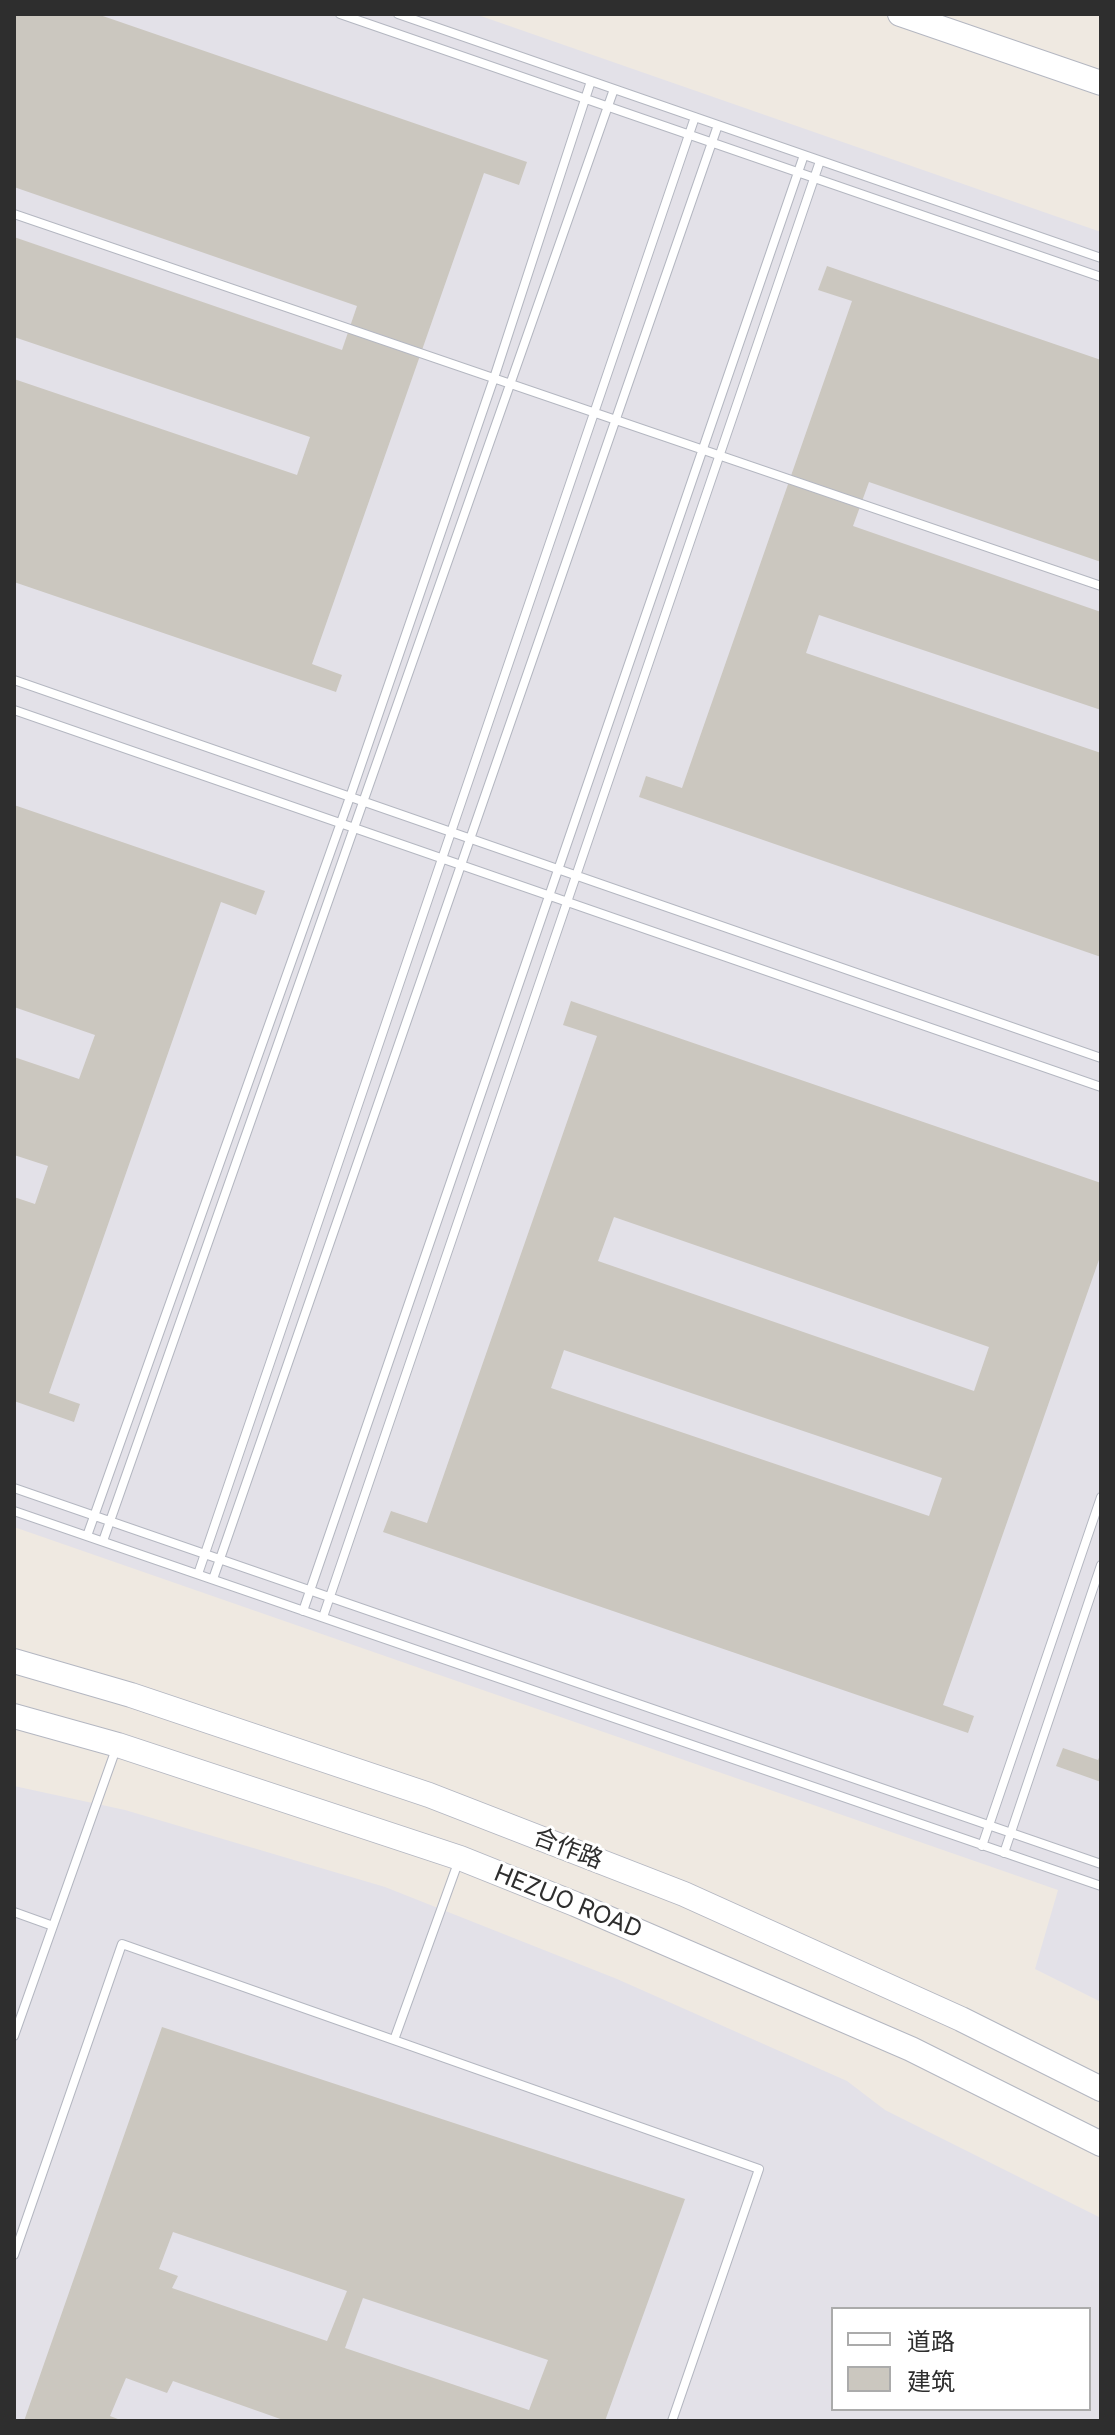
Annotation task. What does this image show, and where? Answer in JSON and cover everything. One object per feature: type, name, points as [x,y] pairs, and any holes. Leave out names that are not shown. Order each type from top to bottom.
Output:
[{"type":"main road","points":[[900,14],[1101,83]]},
{"type":"main road","name":"合作路","points":[[14,1661],[131,1695],[429,1795],[656,1883],[961,2019],[1101,2089]]},
{"type":"main road","name":"HEZUO ROAD","points":[[14,1716],[118,1745],[460,1858],[575,1904],[911,2049],[1101,2144]]},
{"type":"lane","points":[[340,14],[1101,277]]},
{"type":"lane","points":[[398,14],[1101,258]]},
{"type":"lane","points":[[87,1536],[350,797],[494,378],[591,81]]},
{"type":"lane","points":[[103,1541],[614,89]]},
{"type":"lane","points":[[198,1574],[695,117]]},
{"type":"lane","points":[[213,1579],[718,125]]},
{"type":"lane","points":[[303,1611],[804,155]]},
{"type":"lane","points":[[323,1617],[820,161]]},
{"type":"lane","points":[[14,214],[1101,586]]},
{"type":"lane","points":[[14,680],[1101,1058]]},
{"type":"lane","points":[[14,710],[1101,1087]]},
{"type":"lane","points":[[14,1488],[1101,1864]]},
{"type":"lane","points":[[982,1846],[1101,1497]]},
{"type":"lane","points":[[14,1511],[1101,1886]]},
{"type":"lane","points":[[1004,1853],[1101,1565]]},
{"type":"lane","points":[[14,2036],[118,1745]]},
{"type":"lane","points":[[394,2040],[460,1858]]},
{"type":"lane","points":[[14,1912],[53,1926]]},
{"type":"lane","points":[[14,2255],[122,1944],[759,2169],[672,2421]]},
{"type":"shaded area","points":[[14,14],[475,14],[1101,232],[1101,2002],[1035,1969],[1058,1890],[14,1527]]},
{"type":"shaded area","points":[[14,1786],[125,1810],[385,1887],[617,1979],[847,2081],[885,2110],[1101,2218],[1101,2421],[14,2421]]},
{"type":"building","points":[[14,14],[97,14],[527,162],[519,185],[484,173],[312,664],[342,675],[336,692],[14,582],[14,379],[297,475],[310,437],[14,337],[14,237],[342,350],[357,306],[14,187]]},
{"type":"building","points":[[827,266],[1101,360],[1101,562],[869,482],[853,526],[1101,612],[1101,710],[819,615],[806,653],[1101,753],[1101,957],[639,797],[646,776],[682,788],[852,301],[818,290]]},
{"type":"building","points":[[14,805],[265,891],[256,915],[221,902],[49,1393],[80,1404],[74,1422],[14,1401],[14,1197],[35,1204],[48,1166],[14,1155],[14,1057],[79,1079],[95,1035],[14,1007]]},
{"type":"building","points":[[571,1001],[1101,1183],[1101,1254],[943,1705],[974,1716],[968,1733],[383,1532],[391,1511],[427,1523],[597,1036],[563,1025]],"holes":[[[614,1217],[989,1347],[974,1391],[598,1261]],[[564,1350],[942,1478],[929,1516],[551,1388]]]},
{"type":"building","points":[[1063,1748],[1098,1760],[1101,1753],[1101,1782],[1056,1766]]},
{"type":"building","points":[[162,2027],[685,2199],[605,2421],[286,2421],[173,2381],[167,2393],[126,2378],[110,2416],[123,2421],[24,2421]],"holes":[[[173,2232],[347,2291],[327,2341],[172,2288],[178,2276],[159,2269]],[[363,2298],[548,2360],[529,2410],[345,2348]]]}]
